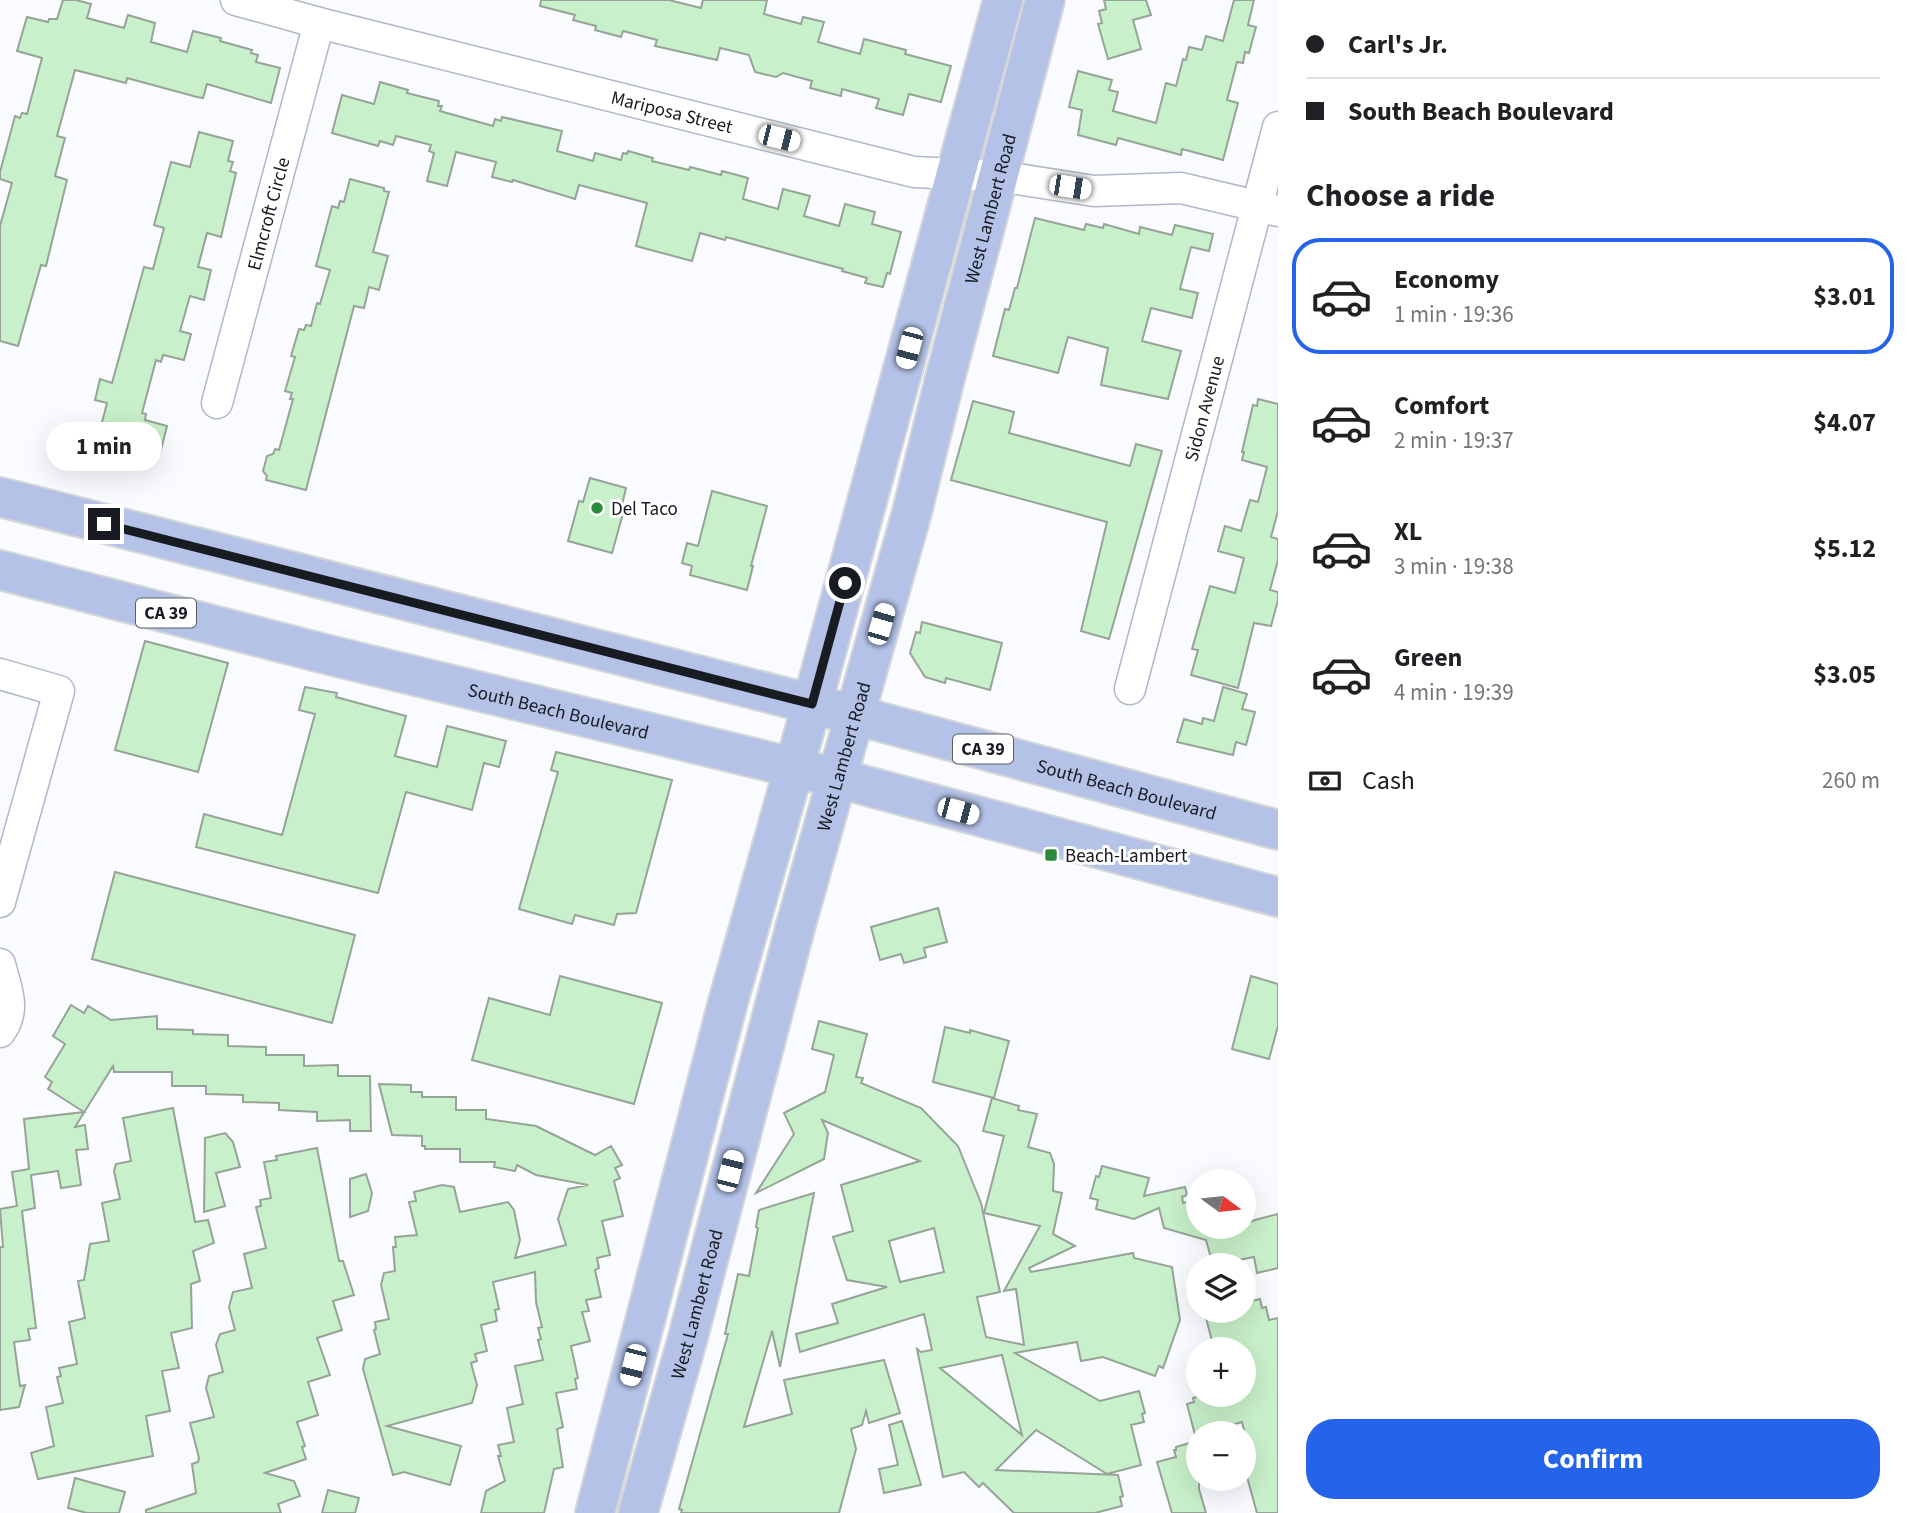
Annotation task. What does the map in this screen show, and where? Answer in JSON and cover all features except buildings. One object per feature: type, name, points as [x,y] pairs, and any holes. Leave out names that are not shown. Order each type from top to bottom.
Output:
[{"type":"main road","points":[[595,1513],[716,1048],[1003,0]]},
{"type":"main road","name":"West Lambert Road","points":[[638,1513],[687,1341],[763,1044],[919,486],[1045,0]]},
{"type":"main road","name":"South Beach Boulevard","points":[[0,497],[855,715],[1278,830]]},
{"type":"main road","name":"South Beach Boulevard","points":[[0,570],[333,656],[837,778],[1278,897]]},
{"type":"street","name":"Mariposa Street","points":[[236,0],[914,172],[998,176],[1094,191],[1181,188],[1267,208]]},
{"type":"street","name":"Elmcroft Circle","points":[[217,403],[319,23]]},
{"type":"street","name":"Sidon Avenue","points":[[1130,689],[1267,208],[1278,127]]},
{"type":"street","points":[[0,674],[59,691],[0,902]]},
{"type":"street","points":[[0,964],[10,1003],[10,1012],[0,1032]]},
{"type":"place","name":"Del Taco","points":[[597,508]]},
{"type":"place","name":"Beach-Lambert","points":[[1051,855]]},
{"type":"route","points":[[104,524],[812,704],[845,583]]}]
